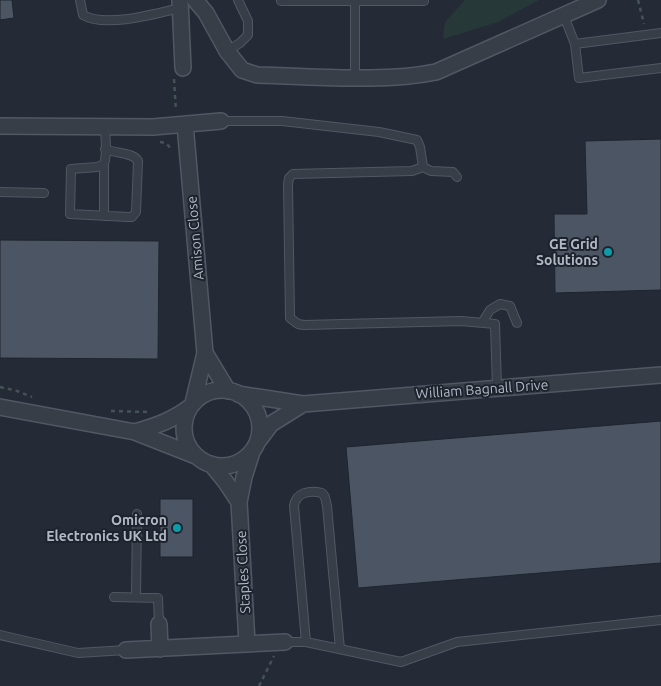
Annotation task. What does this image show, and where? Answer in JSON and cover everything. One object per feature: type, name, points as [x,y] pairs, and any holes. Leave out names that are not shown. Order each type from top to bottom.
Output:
[{"type":"street","points":[[195,0],[206,13],[227,51],[242,70],[257,75],[355,77],[414,76],[436,72],[598,0]]},
{"type":"street","points":[[180,4],[184,68]]},
{"type":"street","points":[[0,126],[153,127],[181,118],[221,121]]},
{"type":"street","name":"Amison Close","points":[[181,118],[205,353],[192,405]]},
{"type":"street","name":"Amison Close","points":[[205,353],[233,392]]},
{"type":"street","name":"William Bagnall Drive","points":[[233,392],[303,404],[661,375]]},
{"type":"street","points":[[0,407],[135,432],[204,461],[222,466],[233,465],[244,460],[255,446],[260,429],[259,417],[254,406],[245,398],[233,392],[213,391],[199,397],[185,418],[184,431],[186,442],[192,452],[204,461],[225,481],[239,502]]},
{"type":"street","name":"William Bagnall Drive","points":[[255,446],[271,424],[303,404]]},
{"type":"street","points":[[135,432],[171,420],[192,405]]},
{"type":"street","name":"Staples Close","points":[[247,643],[239,502],[244,477],[255,446]]},
{"type":"street","points":[[159,624],[160,648]]},
{"type":"street","points":[[126,650],[279,642]]},
{"type":"lane","points":[[80,0],[83,15],[91,20],[140,17],[180,4]]},
{"type":"lane","points":[[227,51],[240,44],[248,35],[248,21],[238,0]]},
{"type":"lane","points":[[281,0],[424,2]]},
{"type":"lane","points":[[355,77],[356,0]]},
{"type":"lane","points":[[564,16],[575,44],[579,78],[661,68]]},
{"type":"lane","points":[[575,44],[661,34]]},
{"type":"lane","points":[[221,121],[282,121],[379,132],[417,140],[423,167]]},
{"type":"lane","points":[[104,216],[105,127]]},
{"type":"lane","points":[[104,164],[97,167],[71,169],[70,214],[132,217],[136,212],[138,161],[132,155],[116,154],[105,149]]},
{"type":"lane","points":[[423,167],[431,171],[453,172],[457,177]]},
{"type":"lane","points":[[423,167],[412,172],[293,174],[289,178],[290,318],[298,324],[304,325],[434,321],[495,324],[497,387]]},
{"type":"lane","points":[[0,192],[44,193]]},
{"type":"lane","points":[[482,323],[490,310],[500,304],[510,306],[517,323]]},
{"type":"lane","points":[[306,642],[294,506],[295,500],[301,494],[316,491],[322,493],[327,506],[340,649]]},
{"type":"lane","points":[[136,597],[138,514]]},
{"type":"lane","points":[[114,597],[158,598],[159,624]]},
{"type":"lane","points":[[279,642],[306,642],[401,662],[457,642],[661,620]]},
{"type":"lane","points":[[0,635],[78,653],[126,650]]},
{"type":"path","points":[[638,0],[647,35]]},
{"type":"path","points":[[181,118],[174,73],[184,68]]},
{"type":"path","points":[[154,140],[166,143],[175,153]]},
{"type":"path","points":[[0,387],[34,398]]},
{"type":"path","points":[[110,411],[145,412],[153,410]]},
{"type":"path","points":[[259,686],[279,642]]},
{"type":"shaded area","points":[[465,0],[539,0],[498,22],[443,39],[445,22]]},
{"type":"building","points":[[0,0],[12,0],[14,18],[0,20]]},
{"type":"building","name":"GE Grid Solutions","points":[[661,139],[661,290],[555,293],[554,214],[587,214],[585,141]]},
{"type":"building","points":[[0,240],[159,241],[158,359],[0,358]]},
{"type":"building","points":[[661,421],[661,563],[358,588],[346,447]]},
{"type":"building","name":"Omicron Electronics UK Ltd","points":[[160,499],[193,499],[193,557],[160,557]]},
{"type":"place","name":"GE Grid Solutions","points":[[608,252]]},
{"type":"place","name":"Omicron Electronics UK Ltd","points":[[177,528]]}]
